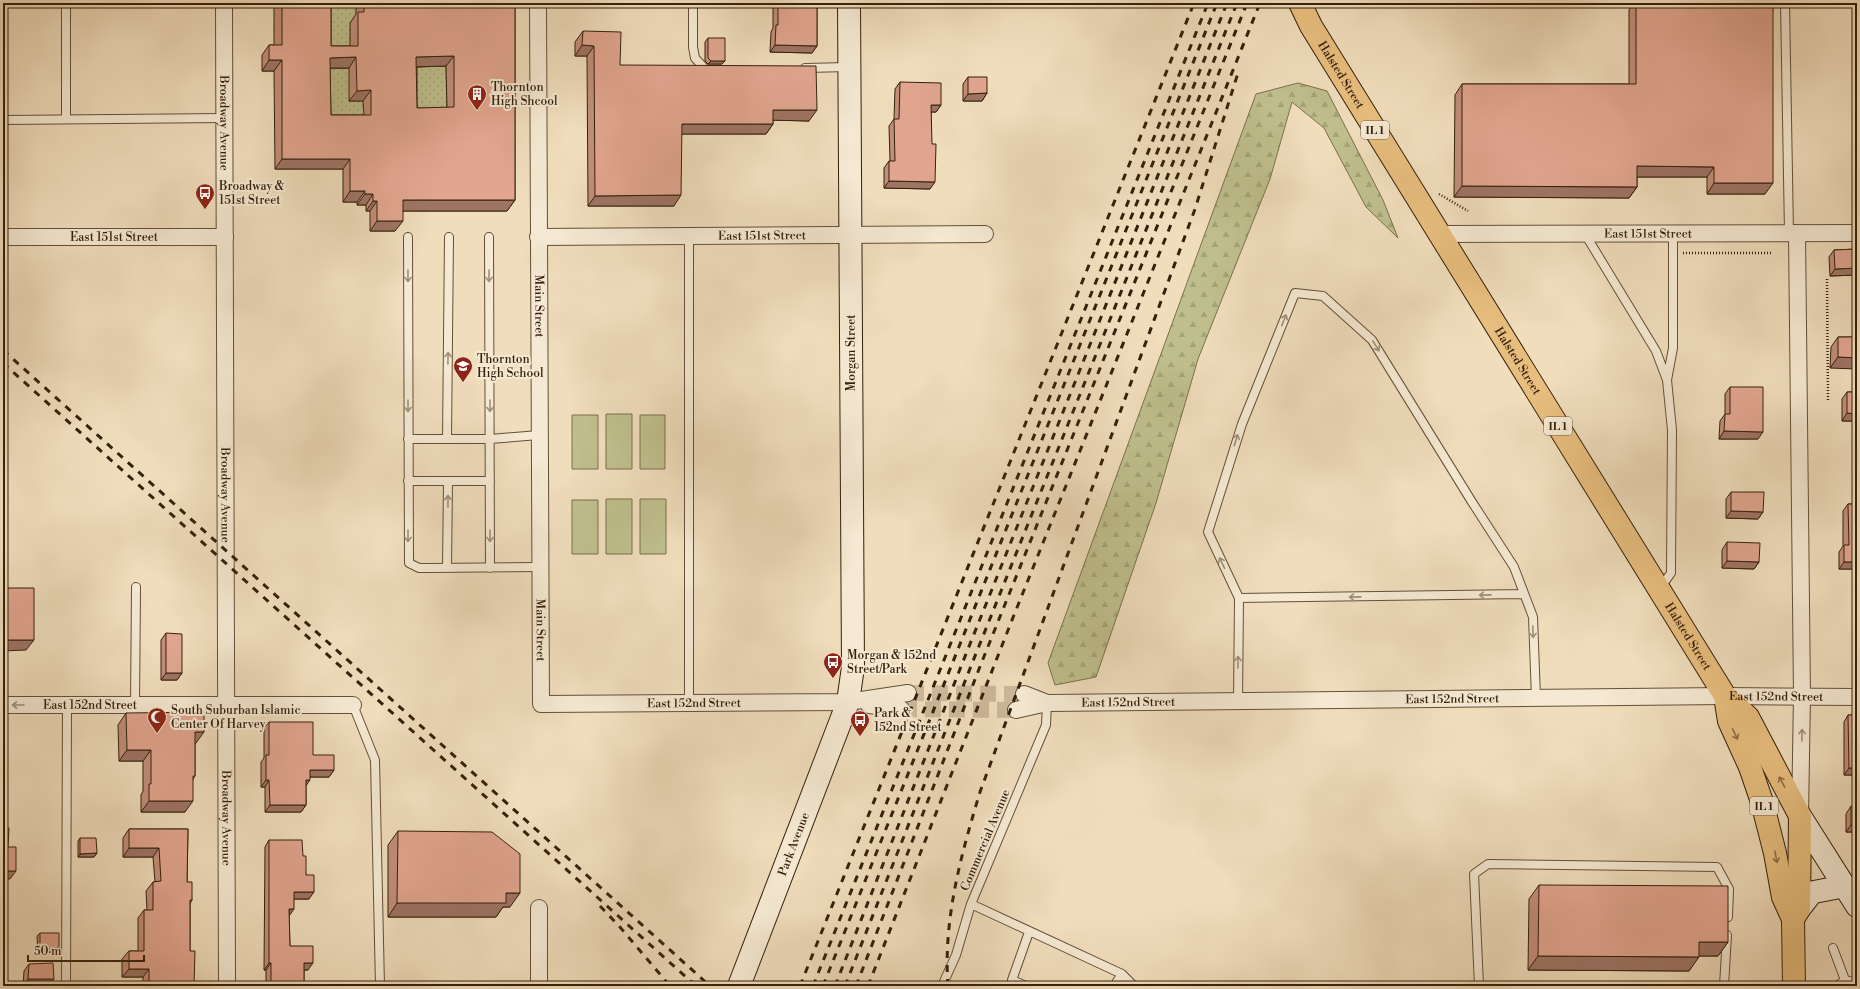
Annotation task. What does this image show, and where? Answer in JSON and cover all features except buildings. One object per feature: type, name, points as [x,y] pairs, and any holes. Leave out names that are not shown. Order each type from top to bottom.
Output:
[{"type":"main road","name":"Halsted Street","points":[[1290,3],[1310,26]]},
{"type":"main road","name":"Halsted Street","points":[[1300,3],[1310,26],[1725,696],[1748,717],[1800,816],[1794,986]]},
{"type":"main road","name":"Halsted Street","points":[[1725,696],[1729,722],[1750,767],[1762,802],[1775,853],[1783,897],[1796,914]]},
{"type":"street","name":"Broadway Avenue","points":[[224,3],[227,986]]},
{"type":"street","name":"Main Street","points":[[538,3],[541,704]]},
{"type":"street","name":"Morgan Street","points":[[848,702],[853,667],[849,3]]},
{"type":"street","name":"Halsted Street","points":[[1793,233],[1802,696],[1800,816]]},
{"type":"street","name":"East 151st Street","points":[[1439,234],[1857,233]]},
{"type":"street","name":"East 151st Street","points":[[538,236],[985,234]]},
{"type":"street","name":"East 151st Street","points":[[3,237],[224,237]]},
{"type":"street","name":"East 152nd Street","points":[[848,702],[908,693]]},
{"type":"street","name":"East 152nd Street","points":[[1024,694],[1046,703]]},
{"type":"street","name":"East 152nd Street","points":[[1016,710],[1046,703],[1857,696]]},
{"type":"street","name":"East 152nd Street","points":[[541,704],[848,702],[901,709]]},
{"type":"street","name":"Park Avenue","points":[[739,986],[848,702]]},
{"type":"street","name":"East 152nd Street","points":[[3,705],[225,704],[353,706]]},
{"type":"street","points":[[1800,816],[1848,884],[1857,906]]},
{"type":"street","points":[[1796,914],[1814,892],[1848,884]]},
{"type":"street","points":[[539,908],[539,986]]},
{"type":"lane","points":[[66,3],[66,119]]},
{"type":"lane","points":[[693,3],[693,47],[695,58],[706,70],[714,70]]},
{"type":"lane","points":[[1785,3],[1793,233]]},
{"type":"lane","points":[[794,68],[849,67]]},
{"type":"lane","points":[[3,120],[224,118]]},
{"type":"lane","points":[[1585,234],[1652,344],[1668,380]]},
{"type":"lane","points":[[1660,589],[1671,573],[1672,430],[1668,380],[1674,348],[1673,234]]},
{"type":"lane","points":[[489,236],[490,568]]},
{"type":"lane","points":[[689,236],[689,703]]},
{"type":"lane","points":[[408,237],[408,563],[419,568],[540,567]]},
{"type":"lane","points":[[447,439],[449,237]]},
{"type":"lane","points":[[1238,701],[1239,598],[1208,532],[1242,424],[1295,293],[1323,296],[1372,340],[1514,567],[1533,617],[1536,698]]},
{"type":"lane","points":[[408,439],[490,439],[540,435]]},
{"type":"lane","points":[[408,481],[490,481]]},
{"type":"lane","points":[[448,481],[448,568]]},
{"type":"lane","points":[[135,704],[136,587]]},
{"type":"lane","points":[[1239,598],[1524,594]]},
{"type":"lane","name":"Commercial Avenue","points":[[942,986],[956,955],[971,904],[1046,725],[1046,703]]},
{"type":"lane","points":[[66,986],[67,705]]},
{"type":"lane","points":[[353,706],[375,760],[380,986]]},
{"type":"lane","points":[[1479,986],[1474,874],[1488,864],[1717,867],[1729,889],[1724,986]]},
{"type":"lane","points":[[971,904],[1122,974],[1134,986]]},
{"type":"lane","points":[[1026,986],[1012,980],[1029,932]]},
{"type":"lane","points":[[1833,948],[1846,980]]},
{"type":"lane","points":[[1114,986],[1122,974]]},
{"type":"lane","points":[[1837,986],[1846,980],[1857,983]]},
{"type":"path","points":[[1439,194],[1468,211]]},
{"type":"path","points":[[1673,253],[1772,253]]},
{"type":"path","points":[[1827,279],[1828,400]]},
{"type":"green space","points":[[323,3],[363,3],[350,50],[324,57]]},
{"type":"green space","points":[[446,66],[447,118],[393,104],[409,67]]},
{"type":"green space","points":[[352,68],[366,101],[364,126],[324,139],[323,69]]},
{"type":"green space","points":[[1298,83],[1327,91],[1383,200],[1398,238],[1366,207],[1324,128],[1292,102],[1270,179],[1198,359],[1156,503],[1096,677],[1055,685],[1048,663],[1256,94]]},
{"type":"green space","points":[[606,414],[632,414],[632,469],[606,469]]},
{"type":"green space","points":[[572,415],[598,415],[598,469],[572,469]]},
{"type":"green space","points":[[640,415],[665,415],[665,469],[640,469]]},
{"type":"green space","points":[[606,499],[632,499],[632,554],[606,554]]},
{"type":"green space","points":[[640,499],[666,499],[666,554],[640,554]]},
{"type":"green space","points":[[572,500],[598,500],[598,554],[572,554]]},
{"type":"tunnel","points":[[908,693],[1024,694]]},
{"type":"tunnel","points":[[901,709],[1016,710]]},
{"type":"railway","points":[[800,986],[1194,3]]},
{"type":"railway","points":[[813,986],[1208,3]]},
{"type":"railway","points":[[823,986],[1217,3]]},
{"type":"railway","points":[[835,986],[962,664],[1227,3]]},
{"type":"railway","points":[[845,986],[973,661],[1237,3]]},
{"type":"railway","points":[[856,986],[981,664],[1247,3]]},
{"type":"railway","points":[[868,986],[1014,615],[1260,3]]},
{"type":"railway","points":[[948,986],[948,936],[951,912],[960,863],[980,792],[1195,209],[1238,73]]},
{"type":"railway","points":[[3,350],[710,986]]},
{"type":"railway","points":[[3,363],[696,986]]},
{"type":"railway","points":[[600,906],[670,986]]},
{"type":"place","name":"Thornton High Shcool","points":[[477,111]]},
{"type":"place","name":"Broadway & 151st Street","points":[[205,210]]},
{"type":"place","name":"Thornton High School","points":[[463,383]]},
{"type":"place","name":"Morgan & 152nd Street/Park","points":[[833,679]]},
{"type":"place","name":"South Suburban Islamic Center Of Harvey","points":[[157,734]]},
{"type":"place","name":"Park & 152nd Street","points":[[860,737]]}]
